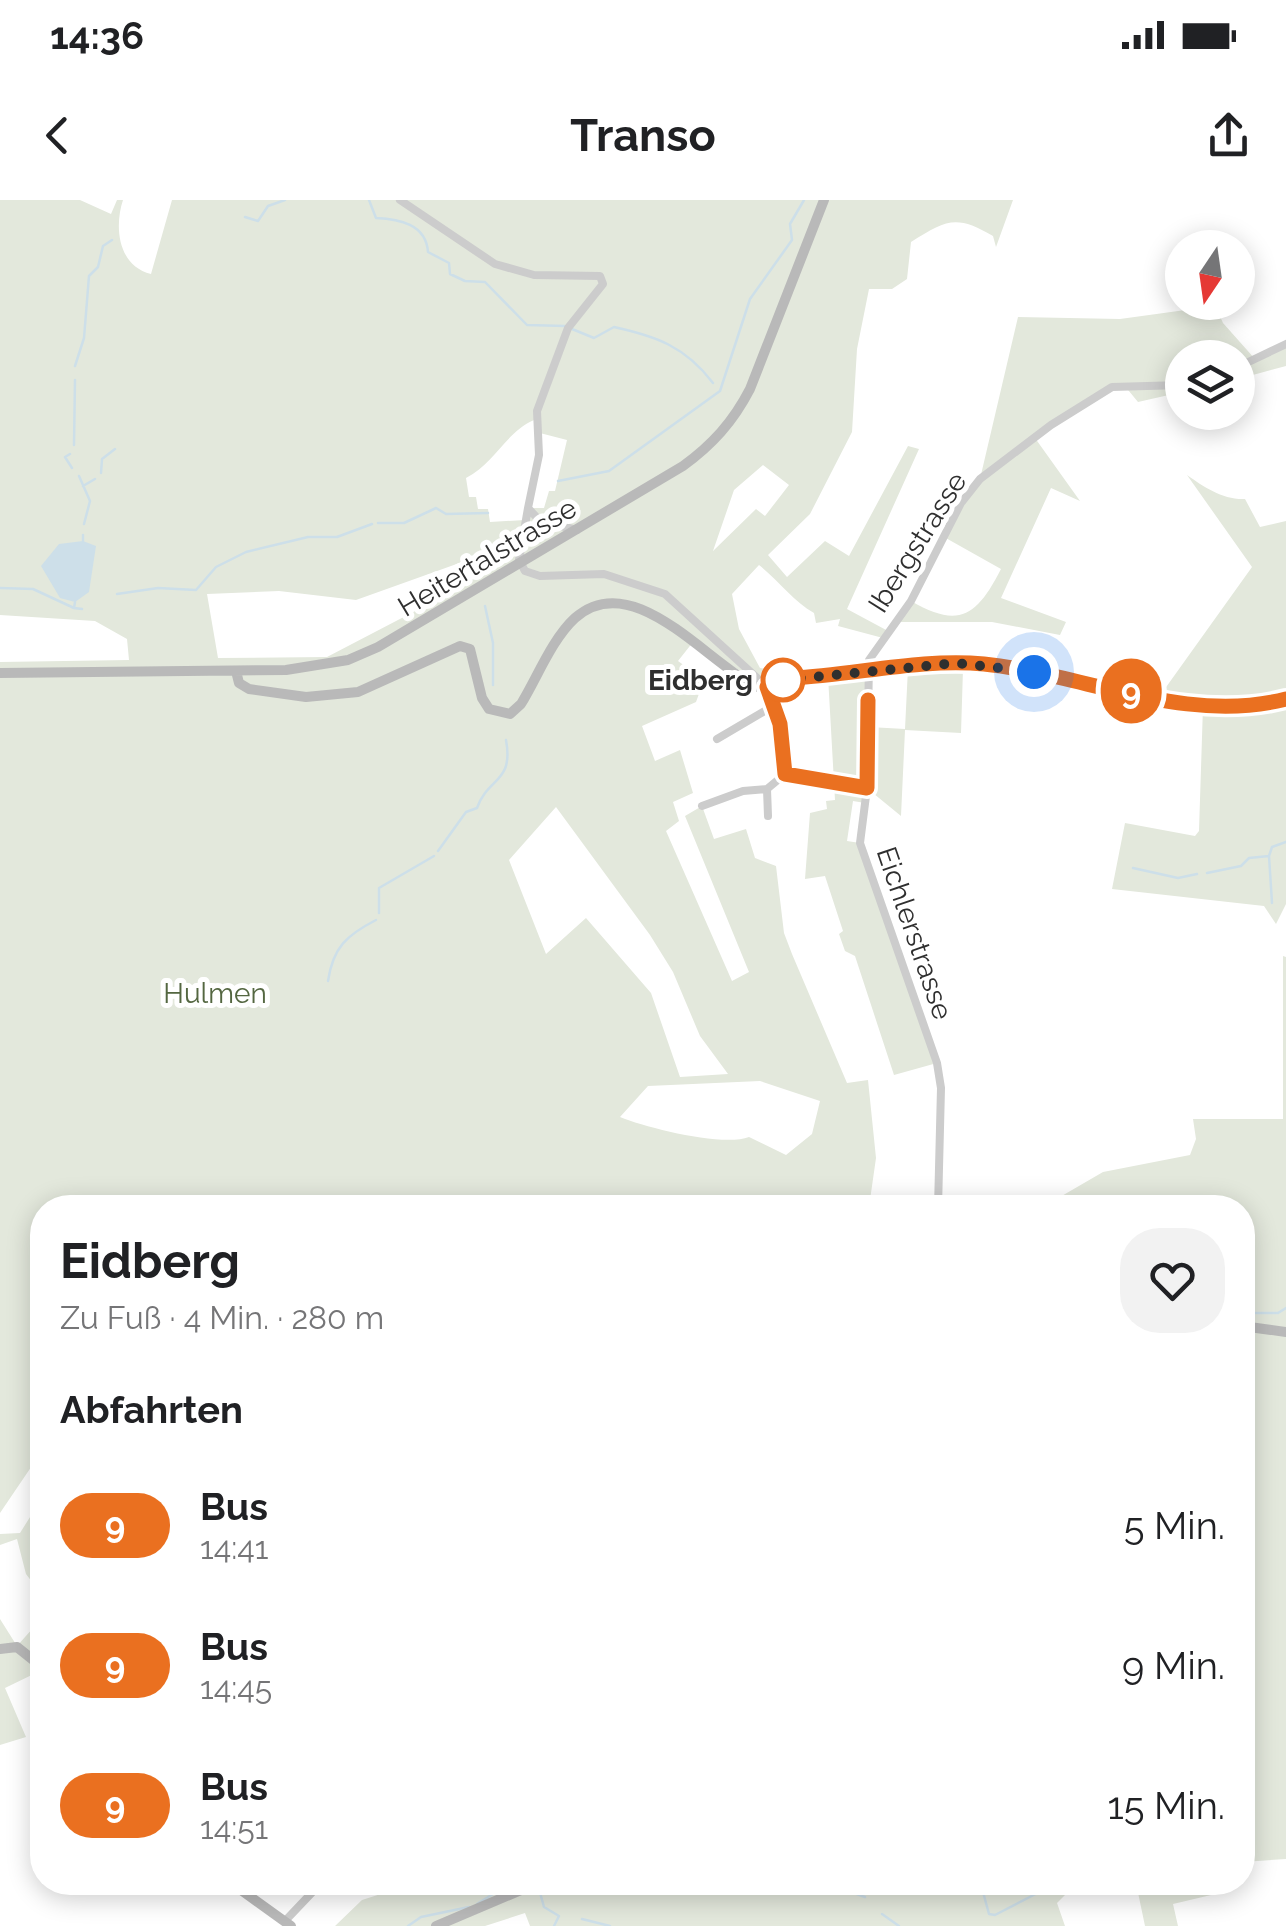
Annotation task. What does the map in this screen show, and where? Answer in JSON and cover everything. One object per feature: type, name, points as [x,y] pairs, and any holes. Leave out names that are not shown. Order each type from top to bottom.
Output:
[{"type":"street","points":[[400,200],[496,264],[534,275],[600,276],[603,284],[598,294],[568,328],[537,410],[539,455],[520,564],[532,575],[604,574],[654,588],[767,687],[780,724],[785,774]]},
{"type":"street","name":"Heitertalstrasse","points":[[0,673],[314,668],[378,648],[682,466],[710,445],[736,414],[756,376],[824,200]]},
{"type":"street","points":[[1255,359],[1286,344]]},
{"type":"street","name":"Ibergstrasse","points":[[868,672],[869,660],[911,601],[962,503],[980,479],[1051,424],[1112,388],[1165,386]]},
{"type":"street","points":[[528,508],[540,521],[577,530]]},
{"type":"street","points":[[236,671],[238,683],[249,689],[332,697],[358,692],[460,646],[470,650],[482,698],[490,709],[510,714],[521,704],[575,618],[591,608],[617,604],[657,616],[752,684],[767,687],[792,678],[984,664],[1203,706],[1240,707],[1286,699]]},
{"type":"street","name":"Eichlerstrasse","points":[[868,672],[867,788],[861,830],[864,861],[936,1063],[941,1088],[938,1195]]},
{"type":"street","points":[[717,739],[773,706]]},
{"type":"street","points":[[702,806],[743,791],[767,789],[785,774],[867,788]]},
{"type":"street","points":[[767,789],[768,816]]},
{"type":"street","points":[[1255,1328],[1286,1332]]},
{"type":"street","points":[[0,1649],[17,1647],[30,1657]]},
{"type":"street","points":[[247,1895],[284,1924],[310,1895]]},
{"type":"street","points":[[436,1926],[509,1895]]},
{"type":"green space","name":"Hulmen","points":[[0,200],[80,200],[111,214],[117,200],[123,200],[121,244],[131,263],[151,274],[172,200],[1013,200],[996,247],[993,236],[951,222],[911,242],[907,279],[892,289],[869,289],[857,349],[852,432],[810,514],[768,555],[787,577],[825,541],[849,556],[908,446],[919,449],[847,609],[888,631],[883,638],[838,626],[840,619],[816,623],[814,613],[759,565],[732,594],[739,629],[760,668],[779,671],[782,681],[767,687],[693,642],[678,661],[704,680],[696,702],[642,726],[655,761],[680,750],[693,793],[673,802],[679,821],[666,831],[732,981],[749,972],[685,816],[702,806],[714,839],[746,829],[755,858],[776,866],[784,933],[847,1083],[868,1080],[876,1158],[871,1195],[30,1195],[30,1469],[0,1513],[0,662],[129,660],[127,639],[95,621],[0,615]],"holes":[[[534,420],[536,432],[567,440],[555,491],[549,491],[544,508],[528,508],[525,520],[490,522],[488,509],[478,509],[476,497],[469,497],[466,478]],[[763,465],[789,485],[765,516],[756,509],[713,551],[734,490]],[[465,561],[467,584],[327,657],[218,658],[207,594],[279,591],[356,600]],[[556,807],[650,935],[673,972],[700,1036],[728,1074],[680,1077],[651,993],[586,918],[546,954],[509,860]],[[760,1081],[820,1101],[812,1134],[786,1155],[749,1137],[704,1138],[620,1117],[648,1086]]]},
{"type":"green space","points":[[1165,313],[1165,320],[1222,320],[1238,340],[1165,340],[1165,396],[1138,402],[1124,385],[1112,387],[1035,438],[1080,501],[1051,488],[1001,598],[1066,622],[1060,635],[992,622],[894,622],[911,601],[942,614],[965,613],[984,598],[1001,569],[944,537],[980,479],[1018,317],[1120,319]]},
{"type":"green space","points":[[1286,344],[1286,366],[1255,374],[1255,359]]},
{"type":"green space","points":[[1187,475],[1221,495],[1245,499],[1260,527],[1286,521],[1286,904],[1276,924],[1264,906],[1112,889],[1125,823],[1195,836],[1199,831],[1203,706],[1159,697],[1252,567]]},
{"type":"green space","points":[[956,663],[1033,672],[1034,678],[963,669],[961,733],[905,730],[901,816],[868,789],[865,803],[853,801],[847,841],[860,843],[937,1063],[894,1075],[855,956],[845,951],[839,934],[843,931],[825,876],[805,879],[810,813],[827,809],[826,801],[835,800],[828,676],[868,672],[869,727],[905,729],[908,668]]},
{"type":"green space","points":[[1283,956],[1286,1859],[1255,1861],[1255,1195],[1063,1195],[1103,1172],[1190,1155],[1196,1139],[1193,1119],[1283,1119]]},
{"type":"green space","points":[[30,1517],[30,1579],[17,1539],[0,1545],[0,1534],[20,1533]]},
{"type":"green space","points":[[0,1619],[17,1646],[30,1631],[30,1676],[5,1688],[26,1737],[0,1745]]},
{"type":"green space","points":[[378,1895],[1065,1895],[1057,1903],[1065,1926],[530,1926],[525,1913],[485,1926],[335,1926],[362,1900]]},
{"type":"green space","points":[[1139,1895],[1211,1895],[1173,1904],[1178,1926],[1145,1926]]},
{"type":"water","points":[[83,541],[96,546],[89,592],[75,602],[60,598],[41,566],[59,544]]},
{"type":"waterway","points":[[245,217],[258,221],[268,206],[285,200]]},
{"type":"waterway","points":[[369,200],[376,218],[417,229],[428,252],[449,263],[450,274],[465,281],[485,282],[527,325],[565,326]]},
{"type":"waterway","points":[[558,481],[609,471],[720,391],[750,299],[792,240],[790,224],[804,200]]},
{"type":"waterway","points":[[75,366],[84,338],[89,276],[98,267],[103,246],[112,240]]},
{"type":"waterway","points":[[572,329],[594,338],[614,327],[643,334],[680,351],[713,383]]},
{"type":"waterway","points":[[74,445],[75,380]]},
{"type":"waterway","points":[[101,473],[102,459],[115,449]]},
{"type":"waterway","points":[[70,454],[65,457],[72,468]]},
{"type":"waterway","points":[[79,476],[90,501],[84,524]]},
{"type":"waterway","points":[[83,486],[95,479]]},
{"type":"waterway","points":[[378,523],[404,523],[436,508],[446,514],[488,513]]},
{"type":"waterway","points":[[117,594],[158,588],[196,590],[216,567],[246,552],[308,537],[337,537],[372,524]]},
{"type":"waterway","points":[[83,535],[83,541]]},
{"type":"waterway","points":[[0,588],[33,589],[74,608]]},
{"type":"waterway","points":[[75,602],[74,608],[82,609]]},
{"type":"waterway","points":[[485,606],[493,643],[493,685]]},
{"type":"waterway","points":[[438,851],[466,812],[477,808],[503,772],[508,754],[506,740]]},
{"type":"waterway","points":[[1207,873],[1241,866],[1249,858],[1269,856],[1272,847],[1286,842]]},
{"type":"waterway","points":[[379,913],[379,888],[434,856]]},
{"type":"waterway","points":[[1269,856],[1272,903]]},
{"type":"waterway","points":[[1133,868],[1178,878],[1197,874]]},
{"type":"waterway","points":[[328,981],[343,943],[376,920]]},
{"type":"waterway","points":[[1255,1313],[1278,1313],[1286,1308]]},
{"type":"waterway","points":[[477,1904],[491,1895]]},
{"type":"waterway","points":[[541,1895],[544,1907],[559,1916],[554,1926]]},
{"type":"waterway","points":[[860,1895],[865,1897]]},
{"type":"waterway","points":[[984,1895],[989,1914],[995,1915],[1034,1895]]},
{"type":"waterway","points":[[408,1926],[421,1917],[469,1907]]},
{"type":"waterway","points":[[882,1914],[899,1926]]},
{"type":"waterway","points":[[582,1919],[610,1926]]},
{"type":"bus line","name":"9","points":[[868,700],[867,788],[785,774],[780,724],[767,687],[792,678],[956,663],[984,664],[1203,706],[1240,707],[1286,699]]},
{"type":"place","name":"Eidberg","points":[[783,680]]},
{"type":"route","points":[[783,680],[956,663],[1034,672]]}]
